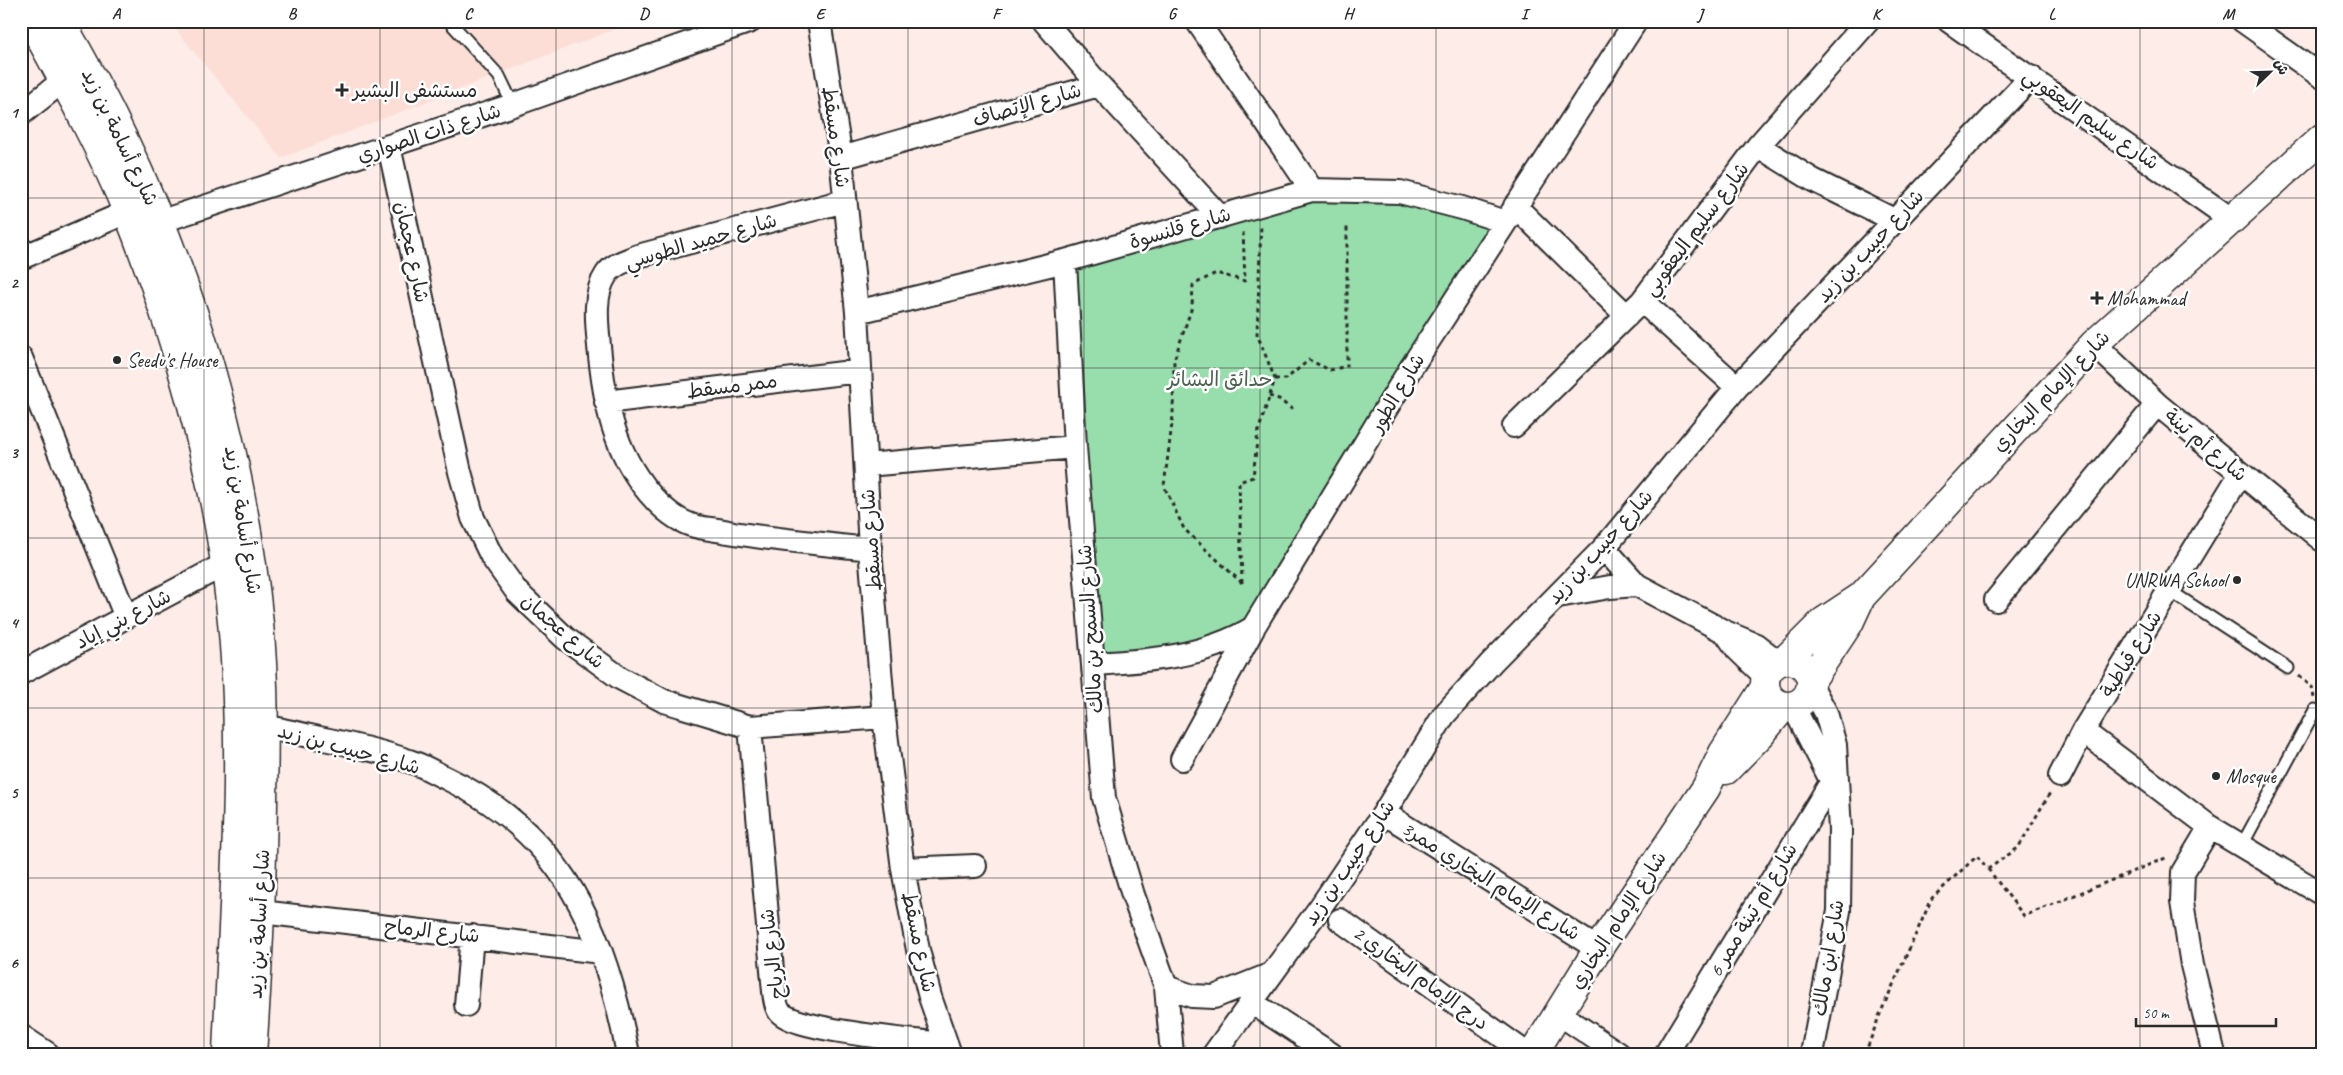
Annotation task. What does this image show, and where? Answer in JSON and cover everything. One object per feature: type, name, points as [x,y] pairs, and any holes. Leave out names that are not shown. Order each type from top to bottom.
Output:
[{"type":"main road","name":"شارع أسامة بن زيد","points":[[31,21],[64,80],[127,212],[168,323],[198,432],[225,564],[231,604],[237,719],[238,795],[227,1054]]},
{"type":"main road","name":"شارع أسامة بن زيد","points":[[60,21],[114,117],[162,221],[199,330],[225,419],[246,516],[259,625],[264,726],[262,912],[252,1054]]},
{"type":"main road","name":"شارع الإمام البخاري","points":[[1533,1054],[1598,949],[1706,788],[1723,753],[1773,671],[1830,617],[1861,597],[2094,344],[2322,138]]},
{"type":"main road","name":"شارع الإمام البخاري","points":[[1706,788],[1800,695],[1849,623],[1861,597]]},
{"type":"main road","points":[[1802,664],[1809,671],[1800,695],[1775,703],[1769,696],[1773,671],[1802,664]]},
{"type":"street","name":"شارع ذات الصواري","points":[[162,221],[514,104],[751,21]]},
{"type":"street","name":"شارع مسقط","points":[[819,21],[840,158],[857,312],[870,550],[884,717],[904,869],[918,950],[947,1049]]},
{"type":"street","points":[[1044,21],[1099,85]]},
{"type":"street","points":[[1196,21],[1312,190]]},
{"type":"street","name":"شارع الطور","points":[[1093,664],[1153,661],[1211,648],[1233,640],[1253,628],[1409,371],[1636,21]]},
{"type":"street","name":"شارع سليم اليعقوبي","points":[[1514,426],[1634,308],[1758,146],[1868,21]]},
{"type":"street","name":"شارع سليم اليعقوبي","points":[[1949,21],[2031,77],[2231,220]]},
{"type":"street","points":[[2243,21],[2322,77]]},
{"type":"street","name":"شارع حبيب بن زيد","points":[[1214,1054],[1321,906],[1384,812],[1444,715],[1492,662],[1604,548],[1737,387],[2031,77]]},
{"type":"street","points":[[21,114],[64,80]]},
{"type":"street","name":"شارع الإتصاف","points":[[840,158],[1099,85],[1220,217]]},
{"type":"street","name":"شارع عجمان","points":[[389,146],[460,472],[473,518],[492,556],[517,592],[565,638],[620,678],[664,701],[750,727],[884,717]]},
{"type":"street","points":[[1758,146],[1813,180],[1894,220]]},
{"type":"street","name":"شارع قلنسوة","points":[[857,312],[1065,261],[1262,206],[1312,190],[1400,192],[1462,208],[1510,214]]},
{"type":"street","name":"شارع حميد الطوسي","points":[[844,201],[638,256],[615,266],[605,276],[599,294],[596,323],[606,402],[615,434],[625,458],[640,482],[661,507],[690,525],[751,536],[870,550]]},
{"type":"street","points":[[21,258],[127,212]]},
{"type":"street","points":[[1510,214],[1737,387]]},
{"type":"street","name":"شارع السمح بن مالك","points":[[1065,261],[1075,448],[1104,798],[1132,895],[1166,987],[1172,1054]]},
{"type":"street","name":"شارع أم تينة","points":[[2094,344],[2157,404],[2322,540]]},
{"type":"street","points":[[21,358],[126,617]]},
{"type":"street","name":"ممر مسقط","points":[[606,402],[859,371]]},
{"type":"street","points":[[1996,600],[2157,404]]},
{"type":"street","points":[[866,465],[1075,448]]},
{"type":"street","name":"شارع قباطية","points":[[2060,776],[2083,732],[2240,474]]},
{"type":"street","points":[[1604,548],[1637,585],[1725,632],[1756,645],[1773,671]]},
{"type":"street","name":"شارع بني إياد","points":[[21,673],[225,564]]},
{"type":"street","points":[[1558,596],[1610,587],[1637,585]]},
{"type":"street","points":[[1182,759],[1253,628]]},
{"type":"street","name":"شارع ابن مالك","points":[[1800,695],[1826,713],[1836,782],[1839,911],[1812,1054]]},
{"type":"street","name":"شارع حبيب بن زيد","points":[[264,726],[364,748],[414,762],[475,792],[523,828],[557,866],[579,900],[601,952],[619,1006],[628,1054]]},
{"type":"street","name":"شارع الرياح","points":[[750,727],[773,981],[779,1012],[786,1018],[819,1028],[947,1049]]},
{"type":"street","points":[[2083,732],[2210,827],[2322,894]]},
{"type":"street","name":"شارع أم تينة ممر 6","points":[[1666,1054],[1836,782]]},
{"type":"street","name":"شارع الإمام البخاري ممر3","points":[[1384,812],[1598,949]]},
{"type":"street","points":[[2210,827],[2189,858],[2183,872],[2182,902],[2192,965],[2214,1054]]},
{"type":"street","points":[[904,869],[975,866]]},
{"type":"street","name":"شارع الرماح","points":[[262,912],[601,952]]},
{"type":"street","name":"درج الإمام البخاري 2","points":[[1340,920],[1527,1054]]},
{"type":"street","points":[[466,1005],[472,936]]},
{"type":"street","points":[[1166,987],[1192,996],[1214,997],[1271,974]]},
{"type":"street","points":[[1251,1002],[1331,1054]]},
{"type":"street","points":[[1558,1013],[1620,1054]]},
{"type":"street","points":[[21,1036],[48,1054]]},
{"type":"lane","points":[[449,21],[499,76],[514,104]]},
{"type":"lane","points":[[2170,591],[2288,668]]},
{"type":"lane","points":[[2241,847],[2315,710]]},
{"type":"path","points":[[1243,229],[1245,282],[1216,273],[1193,285],[1192,307],[1174,360],[1173,416],[1164,486],[1184,529],[1242,583],[1239,482],[1254,477],[1258,432],[1275,379],[1257,334],[1262,206]]},
{"type":"path","points":[[1275,379],[1286,379],[1309,360],[1330,370],[1347,366],[1347,227]]},
{"type":"path","points":[[1269,396],[1279,399],[1290,408],[1297,407]]},
{"type":"path","points":[[2288,668],[2312,687],[2315,710]]},
{"type":"path","points":[[1988,868],[2018,848],[2060,776]]},
{"type":"path","points":[[1865,1054],[1880,1014],[1932,898],[1977,856],[2024,916],[2168,857],[2189,858]]},
{"type":"shaded area","name":"مستشفى البشير","points":[[169,21],[636,21],[281,158]]},
{"type":"green space","name":"حدائق البشائر","points":[[1313,198],[1404,200],[1507,216],[1249,630],[1175,660],[1081,673],[1054,262]]},
{"type":"place","name":"مستشفى البشير","points":[[342,90]]},
{"type":"place","name":"Mohammad","points":[[2097,298]]},
{"type":"place","name":"Seedu's House","points":[[117,360]]},
{"type":"place","name":"UNRWA School","points":[[2237,580]]},
{"type":"place","name":"Mosque","points":[[2216,776]]}]
